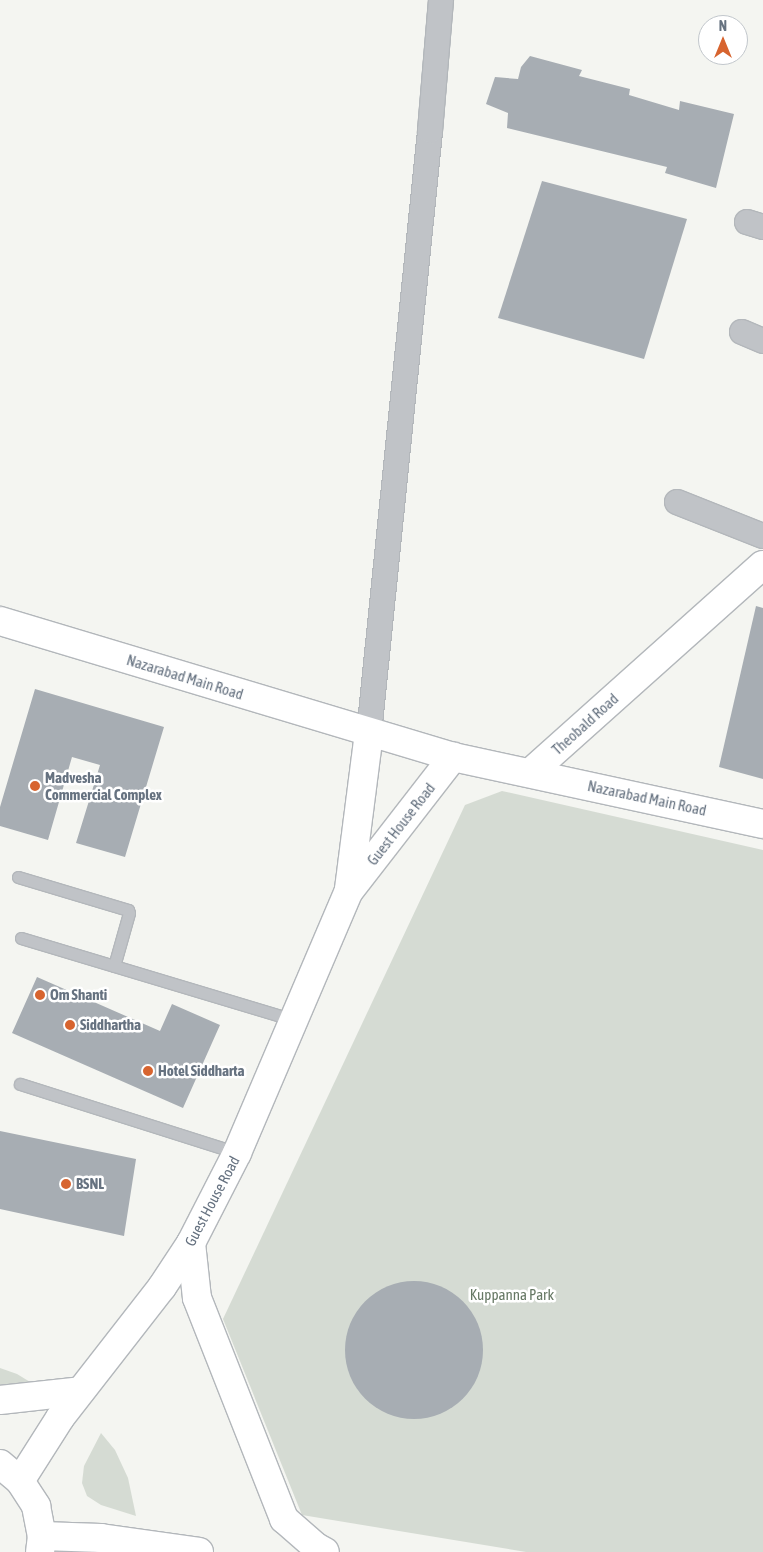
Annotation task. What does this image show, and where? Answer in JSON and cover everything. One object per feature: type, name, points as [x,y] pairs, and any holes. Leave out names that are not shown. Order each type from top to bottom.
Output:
[{"type":"main road","name":"Theobald Road","points":[[530,773],[763,565]]},
{"type":"main road","name":"Nazarabad Main Road","points":[[0,621],[369,733]]},
{"type":"main road","points":[[369,733],[454,757],[530,773]]},
{"type":"main road","name":"Guest House Road","points":[[349,891],[369,733]]},
{"type":"main road","name":"Guest House Road","points":[[20,1481],[60,1418],[162,1287],[191,1242],[237,1153],[349,891],[454,757]]},
{"type":"main road","name":"Nazarabad Main Road","points":[[530,773],[763,824]]},
{"type":"main road","points":[[191,1242],[197,1298],[284,1519],[316,1548],[325,1552]]},
{"type":"main road","points":[[0,1400],[82,1391]]},
{"type":"main road","points":[[0,1464],[20,1481],[36,1506],[41,1544],[101,1538],[199,1552]]},
{"type":"street","points":[[369,733],[432,113],[441,0]]},
{"type":"street","points":[[677,502],[763,536]]},
{"type":"lane","points":[[18,877],[128,910],[130,913],[114,966]]},
{"type":"lane","points":[[21,938],[294,1020]]},
{"type":"lane","points":[[20,1084],[237,1153]]},
{"type":"green space","name":"Kuppanna Park","points":[[502,791],[763,850],[763,1552],[526,1552],[302,1515],[223,1319],[465,805]]},
{"type":"green space","points":[[0,1368],[17,1374],[40,1388],[0,1412]]},
{"type":"green space","points":[[101,1433],[115,1450],[128,1478],[136,1516],[101,1505],[87,1496],[82,1483],[84,1466]]},
{"type":"building","points":[[530,56],[582,70],[579,76],[630,89],[629,95],[679,110],[680,101],[734,114],[716,188],[665,173],[667,167],[507,128],[508,113],[486,104],[495,77],[518,79],[521,67]]},
{"type":"building","points":[[542,181],[687,219],[644,359],[498,318]]},
{"type":"building","points":[[756,606],[763,608],[763,779],[719,767]]},
{"type":"building","name":"Madvesha Commercial Complex","points":[[35,689],[164,727],[125,857],[76,843],[100,765],[72,757],[48,840],[0,826],[0,807]]},
{"type":"building","name":"Hotel Siddharta","points":[[37,977],[160,1031],[172,1004],[220,1025],[183,1108],[12,1033]]},
{"type":"building","name":"BSNL","points":[[0,1131],[136,1159],[124,1236],[0,1209]]},
{"type":"building","points":[[414,1281],[440,1286],[463,1301],[478,1324],[483,1350],[478,1376],[463,1399],[440,1414],[414,1419],[388,1414],[365,1399],[350,1376],[345,1350],[350,1324],[365,1301],[388,1286]]},
{"type":"place","name":"Madvesha Commercial Complex","points":[[35,786]]},
{"type":"place","name":"Om Shanti","points":[[40,995]]},
{"type":"place","name":"Siddhartha","points":[[70,1025]]},
{"type":"place","name":"Hotel Siddharta","points":[[148,1071]]},
{"type":"place","name":"BSNL","points":[[66,1184]]}]
